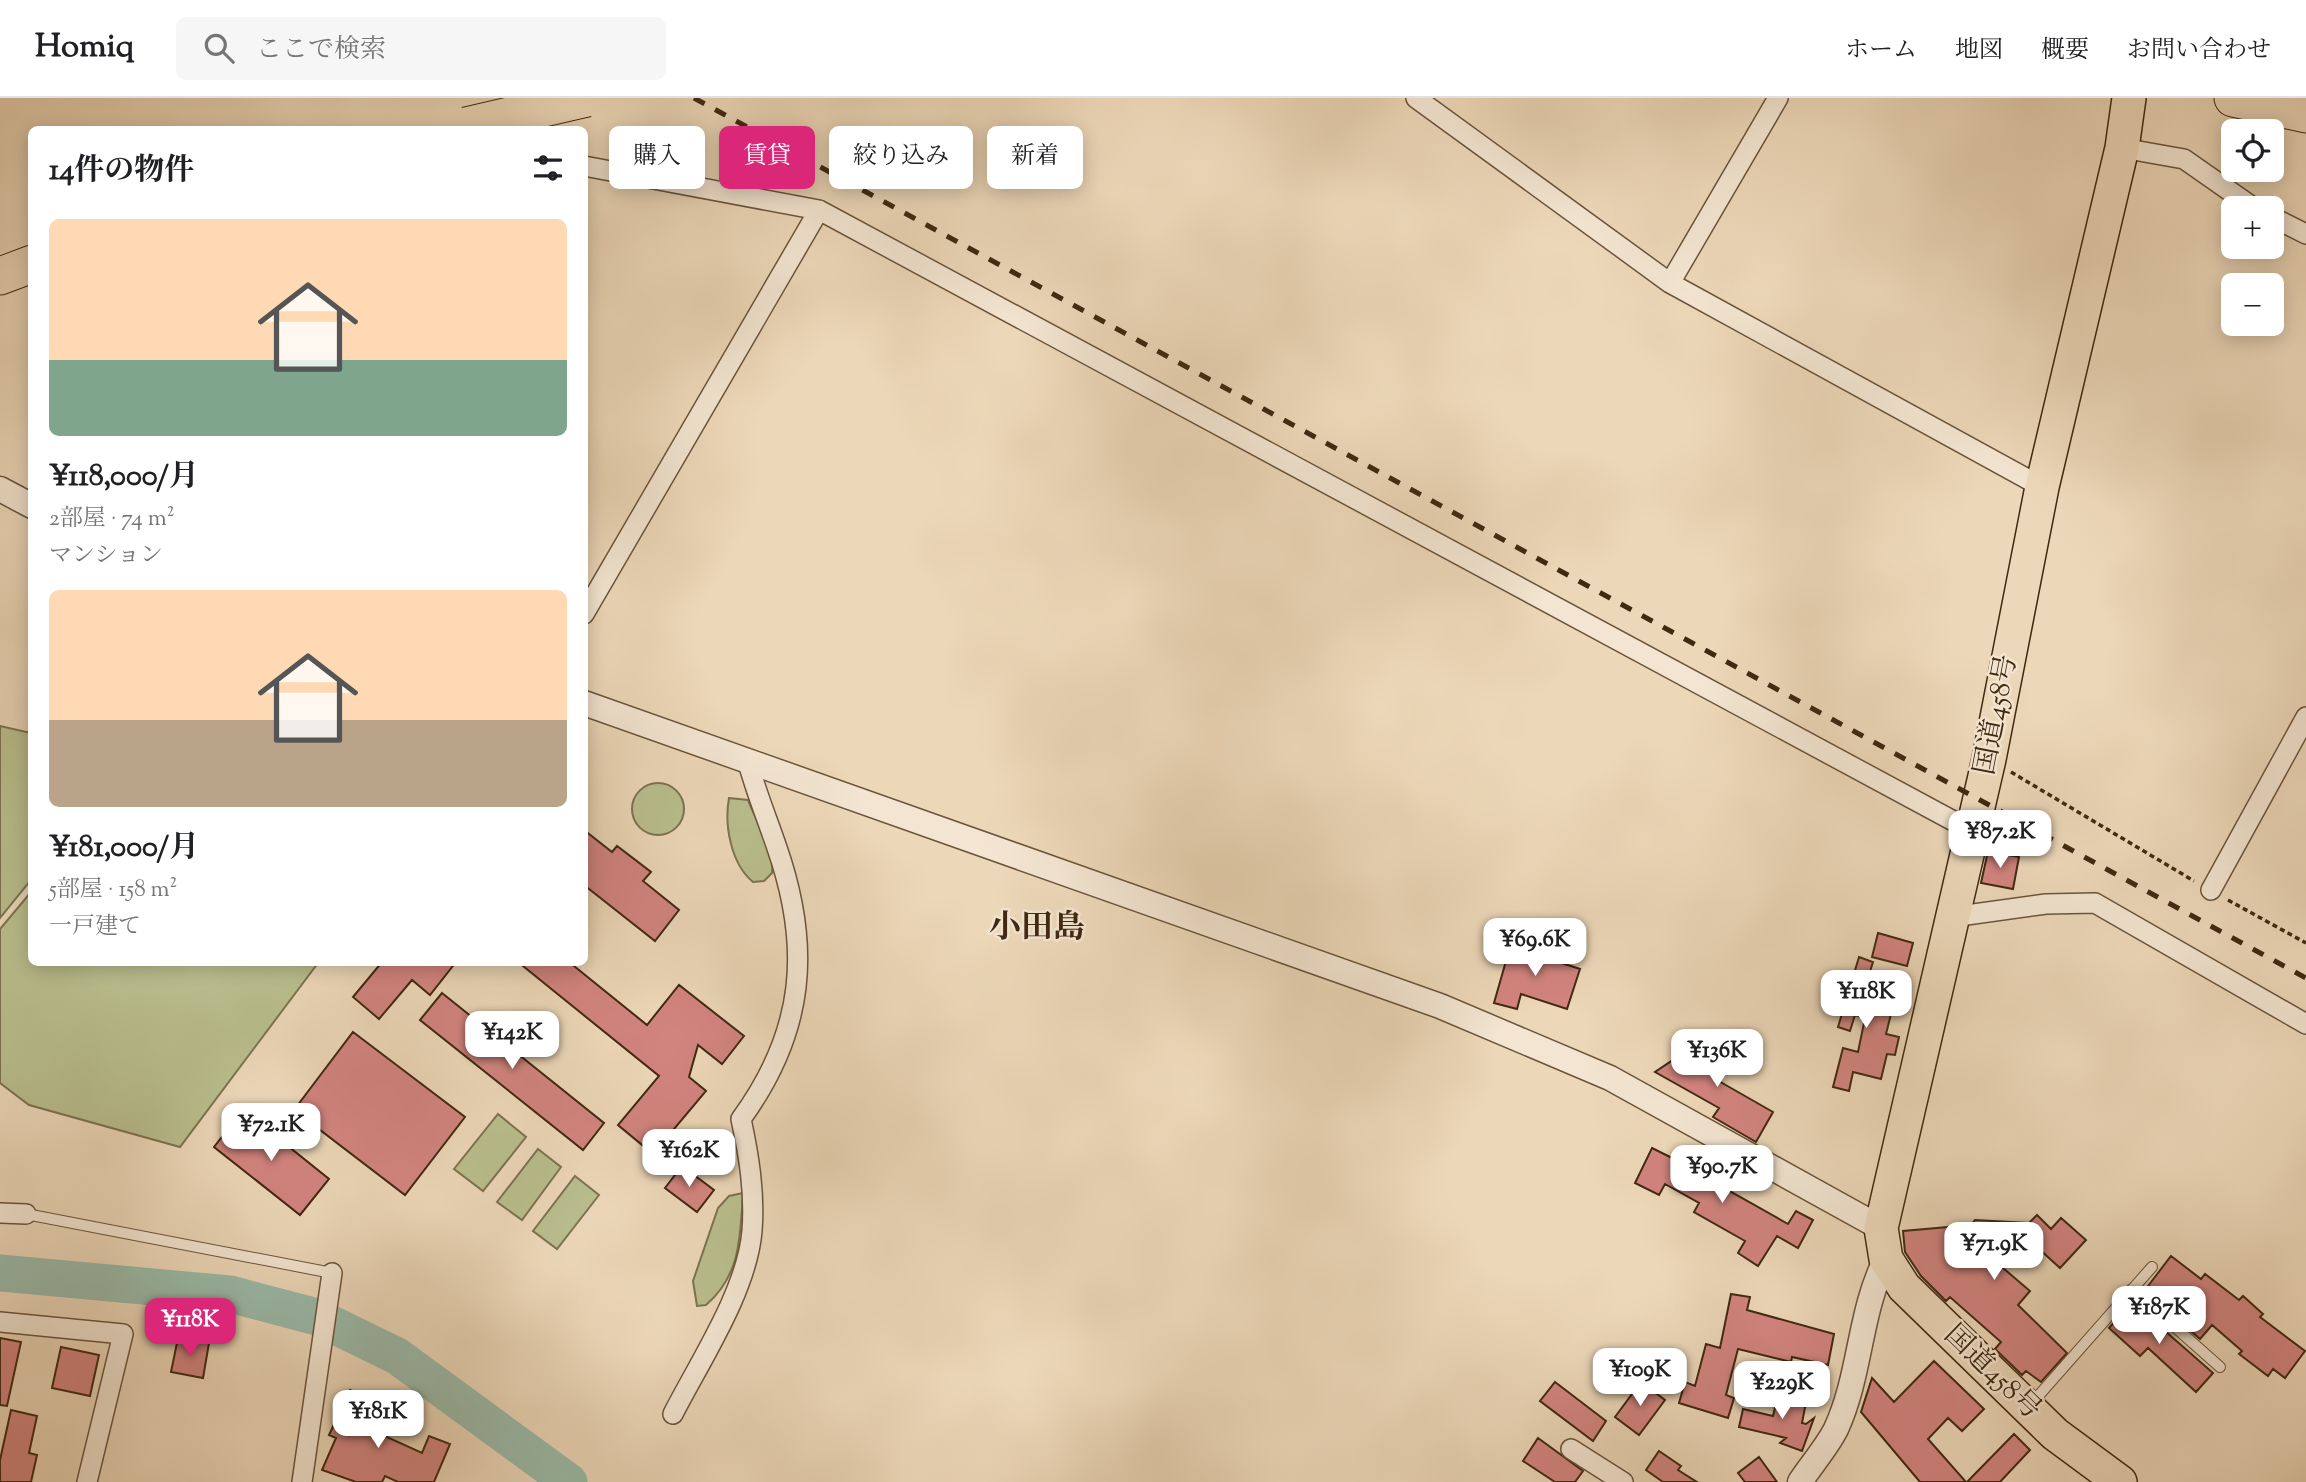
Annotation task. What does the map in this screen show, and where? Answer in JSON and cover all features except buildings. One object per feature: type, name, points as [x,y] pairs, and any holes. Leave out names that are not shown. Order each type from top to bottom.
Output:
[{"type":"highway","points":[[463,126],[587,98]]},
{"type":"highway","name":"国道458号","points":[[2120,1482],[2055,1434],[1904,1287],[1883,1243],[1952,916],[1989,759],[2042,487],[2122,148],[2129,98]]},
{"type":"highway","points":[[2233,98],[2306,114]]},
{"type":"highway","points":[[0,276],[28,266]]},
{"type":"street","points":[[503,98],[508,126]]},
{"type":"street","points":[[1416,98],[1670,283],[2042,487]]},
{"type":"street","points":[[1670,283],[1778,98]]},
{"type":"street","points":[[2122,148],[2184,159],[2237,196]]},
{"type":"street","points":[[588,167],[819,210],[1972,831]]},
{"type":"street","points":[[588,607],[819,210]]},
{"type":"street","points":[[2284,223],[2306,234]]},
{"type":"street","points":[[0,489],[28,504]]},
{"type":"street","points":[[588,703],[1440,1006],[1610,1078],[1883,1243],[1853,1374],[1836,1429],[1800,1482]]},
{"type":"street","points":[[2210,890],[2306,717]]},
{"type":"street","points":[[673,1414],[745,1266],[752,1233],[752,1193],[741,1119],[764,1088],[781,1054],[795,1007],[800,961],[793,902],[747,759]]},
{"type":"street","points":[[1952,916],[2046,904],[2095,903],[2306,1024]]},
{"type":"street","points":[[0,1213],[26,1214]]},
{"type":"street","points":[[302,1482],[332,1273]]},
{"type":"street","points":[[0,1322],[123,1334],[87,1482]]},
{"type":"street","points":[[1571,1449],[1610,1479]]},
{"type":"lane","points":[[26,1214],[332,1273]]},
{"type":"lane","points":[[2028,1408],[2152,1267]]},
{"type":"lane","points":[[2132,1289],[2220,1367]]},
{"type":"path","points":[[1989,759],[2210,890],[2306,943]]},
{"type":"green space","points":[[0,726],[28,732],[28,884],[0,918]]},
{"type":"green space","points":[[658,783],[668,785],[676,791],[682,799],[682,819],[676,827],[668,833],[658,835],[648,833],[640,827],[634,819],[632,809],[634,799],[640,791],[648,785]]},
{"type":"green space","points":[[729,798],[748,800],[764,836],[771,855],[772,873],[764,881],[753,882],[734,855],[729,832]]},
{"type":"green space","points":[[28,896],[28,966],[316,966],[180,1147],[29,1105],[0,1083],[0,929]]},
{"type":"green space","points":[[498,1114],[526,1137],[483,1191],[454,1169]]},
{"type":"green space","points":[[538,1149],[561,1167],[522,1220],[497,1202]]},
{"type":"green space","points":[[575,1176],[599,1195],[557,1249],[533,1231]]},
{"type":"green space","points":[[743,1193],[739,1240],[732,1268],[718,1293],[706,1305],[697,1306],[693,1281],[718,1208],[729,1196]]},
{"type":"waterway","points":[[0,1273],[230,1294],[317,1317],[397,1356],[569,1482]]},
{"type":"railway","points":[[694,98],[2306,978]]},
{"type":"district","name":"小田島","points":[[1037,929]]}]
